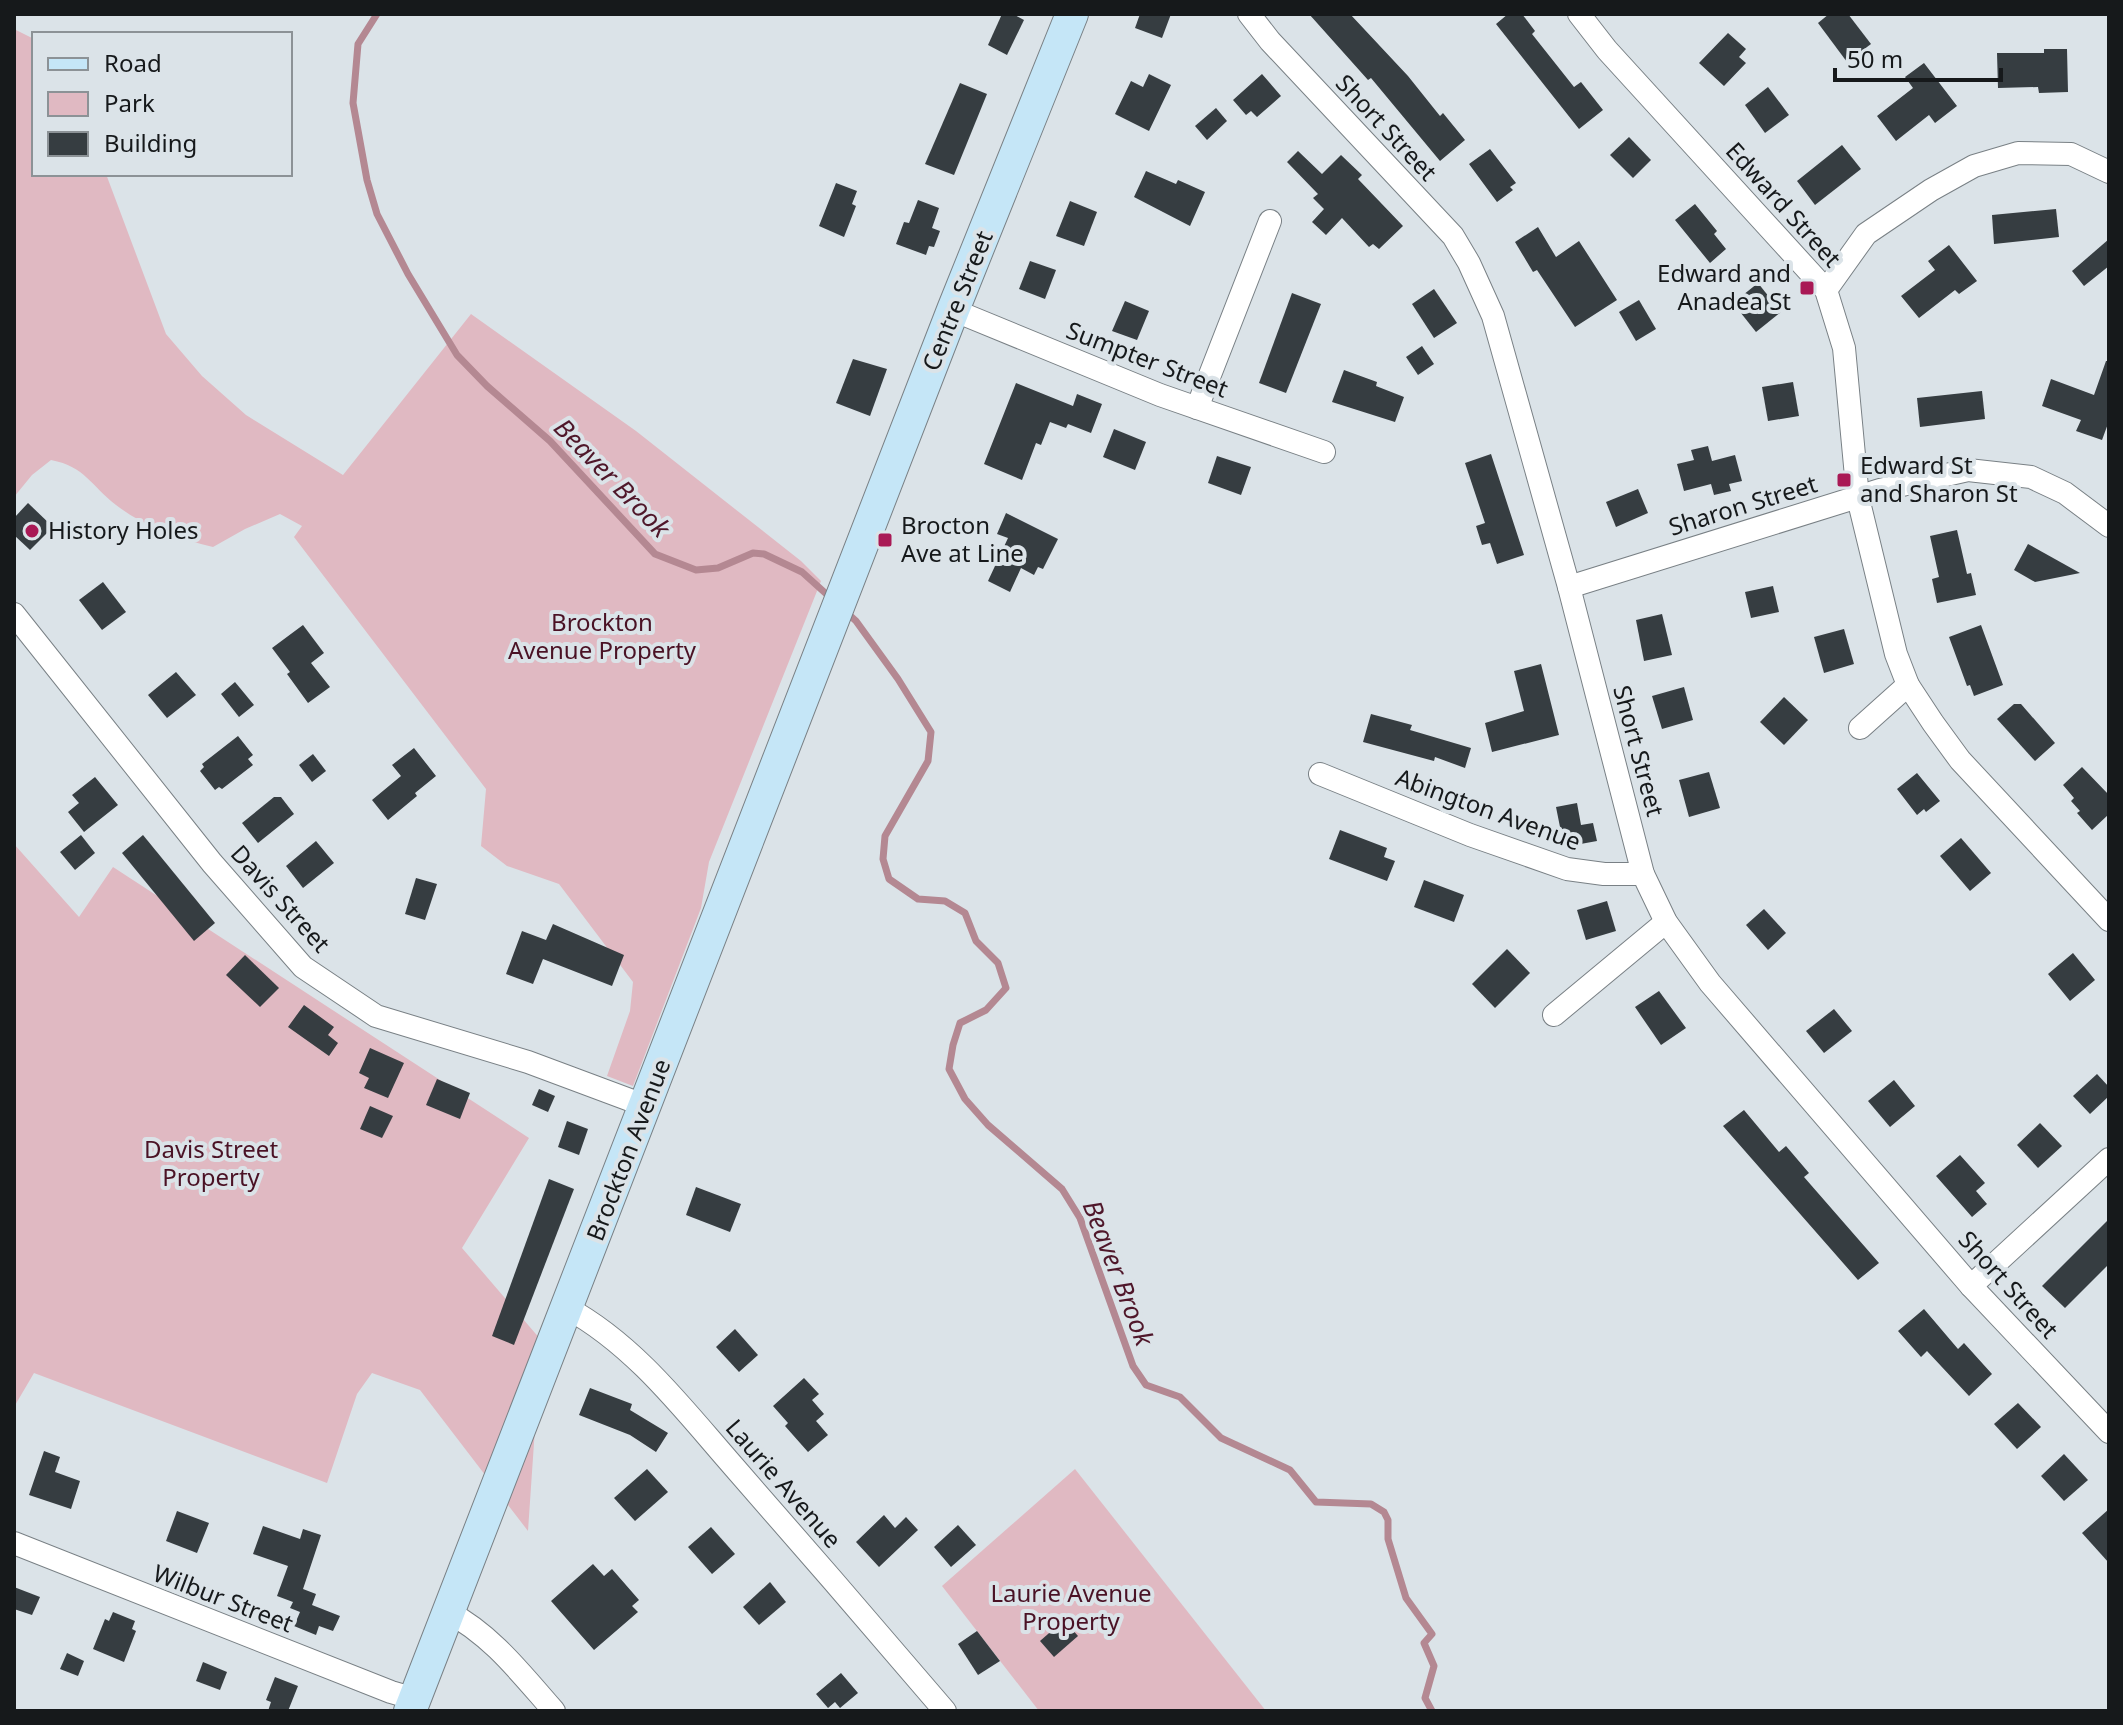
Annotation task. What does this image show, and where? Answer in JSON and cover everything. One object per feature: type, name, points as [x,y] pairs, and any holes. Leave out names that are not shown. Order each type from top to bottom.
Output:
[{"type":"main road","name":"Centre Street","points":[[842,600],[953,310],[1072,14]]},
{"type":"main road","name":"Brockton Avenue","points":[[412,1705],[842,600]]},
{"type":"street","name":"Short Street","points":[[1249,14],[1270,41],[1453,236],[1469,263],[1493,316],[1569,587],[1643,874],[1666,922],[1710,983],[1971,1286],[2109,1432]]},
{"type":"street","name":"Edward Street","points":[[1579,14],[1607,50],[1826,290],[1844,348],[1858,498],[1896,654],[1908,685],[1960,760],[2109,920]]},
{"type":"street","points":[[1826,290],[1866,234],[1931,190],[1974,166],[2018,153],[2071,154],[2109,172]]},
{"type":"street","points":[[1197,408],[1270,221]]},
{"type":"street","name":"Sumpter Street","points":[[953,310],[1125,382],[1324,452]]},
{"type":"street","name":"Sharon Street","points":[[1569,587],[1858,498],[1968,470],[2031,477],[2065,493],[2109,526]]},
{"type":"street","name":"Davis Street","points":[[14,614],[205,854],[303,967],[376,1016],[528,1062],[646,1106]]},
{"type":"street","points":[[1860,728],[1908,685]]},
{"type":"street","name":"Abington Avenue","points":[[1320,774],[1470,835],[1567,869],[1604,874],[1643,874]]},
{"type":"street","points":[[1554,1015],[1666,922]]},
{"type":"street","points":[[1971,1286],[2109,1159]]},
{"type":"street","name":"Laurie Avenue","points":[[567,1308],[589,1320],[623,1346],[674,1399],[945,1711]]},
{"type":"street","name":"Wilbur Street","points":[[14,1543],[391,1692],[412,1705]]},
{"type":"street","points":[[448,1612],[472,1624],[554,1711]]},
{"type":"green space","name":"Brockton Avenue Property","points":[[14,29],[32,38],[32,176],[107,176],[166,334],[202,376],[246,415],[343,475],[471,314],[636,431],[801,561],[821,581],[709,862],[701,908],[633,1086],[607,1076],[630,1011],[633,982],[559,884],[507,866],[481,846],[486,789],[294,537],[302,526],[280,514],[213,547],[200,544],[138,519],[116,505],[80,472],[51,460],[32,475],[14,497]]},
{"type":"green space","name":"Davis Street Property","points":[[14,844],[79,917],[113,867],[529,1138],[462,1248],[541,1340],[528,1531],[420,1390],[372,1373],[357,1394],[327,1483],[34,1373],[14,1407]]},
{"type":"green space","name":"Laurie Avenue Property","points":[[1075,1469],[1266,1711],[1039,1711],[942,1586]]},
{"type":"building","points":[[1002,14],[1013,14],[1024,20],[1007,55],[988,45]]},
{"type":"building","points":[[1140,14],[1171,14],[1162,38],[1135,28]]},
{"type":"building","points":[[1309,14],[1350,14],[1465,140],[1440,161],[1371,78],[1368,80]]},
{"type":"building","points":[[1508,14],[1522,14],[1535,31],[1532,34],[1574,87],[1581,82],[1603,110],[1579,129],[1496,24]]},
{"type":"building","points":[[1829,14],[1848,14],[1871,44],[1847,62],[1818,23]]},
{"type":"building","points":[[1728,33],[1746,49],[1739,57],[1746,63],[1724,86],[1699,63]]},
{"type":"building","points":[[2044,49],[2067,49],[2068,92],[2039,93],[2038,87],[1998,88],[1997,53],[2044,53]]},
{"type":"building","points":[[1924,63],[1957,106],[1935,123],[1929,115],[1896,141],[1877,116],[1913,88],[1905,77]]},
{"type":"building","points":[[1149,74],[1171,85],[1149,131],[1115,114],[1131,81],[1143,87]]},
{"type":"building","points":[[1262,74],[1281,96],[1257,117],[1251,111],[1246,115],[1233,100]]},
{"type":"building","points":[[960,83],[987,94],[954,175],[925,164]]},
{"type":"building","points":[[1768,87],[1789,115],[1765,133],[1745,105]]},
{"type":"building","points":[[1216,108],[1227,121],[1207,140],[1195,126]]},
{"type":"building","points":[[1629,137],[1651,160],[1633,178],[1610,155]]},
{"type":"building","points":[[1842,145],[1861,169],[1815,205],[1797,181]]},
{"type":"building","points":[[1490,149],[1516,183],[1510,187],[1513,190],[1497,202],[1469,164]]},
{"type":"building","points":[[1298,151],[1322,174],[1341,155],[1362,175],[1358,179],[1403,226],[1379,249],[1373,244],[1369,247],[1342,218],[1326,235],[1312,222],[1324,209],[1313,198],[1318,194],[1287,162]]},
{"type":"building","points":[[1146,171],[1205,192],[1190,226],[1134,197]]},
{"type":"building","points":[[836,183],[857,191],[852,204],[856,206],[844,237],[819,226]]},
{"type":"building","points":[[918,200],[939,208],[932,228],[940,231],[934,247],[929,246],[926,255],[896,244],[904,222],[909,223]]},
{"type":"building","points":[[1070,201],[1097,212],[1084,246],[1056,236]]},
{"type":"building","points":[[1695,204],[1717,231],[1714,234],[1726,249],[1710,263],[1675,220]]},
{"type":"building","points":[[2056,209],[2059,237],[1994,244],[1992,215]]},
{"type":"building","points":[[1538,227],[1556,257],[1579,241],[1617,300],[1575,327],[1537,270],[1533,272],[1515,242]]},
{"type":"building","points":[[2109,239],[2109,266],[2084,286],[2072,271]]},
{"type":"building","points":[[1949,245],[1977,281],[1959,294],[1955,290],[1919,318],[1901,296],[1935,270],[1928,261]]},
{"type":"building","points":[[1030,261],[1056,270],[1045,299],[1019,289]]},
{"type":"building","points":[[1758,283],[1781,312],[1756,332],[1733,303]]},
{"type":"building","points":[[1434,289],[1457,323],[1434,338],[1412,304]]},
{"type":"building","points":[[1292,293],[1321,304],[1286,393],[1259,383]]},
{"type":"building","points":[[1639,300],[1656,329],[1636,341],[1619,312]]},
{"type":"building","points":[[1125,301],[1149,311],[1137,340],[1112,331]]},
{"type":"building","points":[[1422,346],[1434,364],[1418,375],[1406,357]]},
{"type":"building","points":[[853,359],[887,369],[870,416],[836,403]]},
{"type":"building","points":[[2106,361],[2109,361],[2109,421],[2102,440],[2076,431],[2081,420],[2042,406],[2051,379],[2094,395]]},
{"type":"building","points":[[1344,370],[1377,382],[1376,386],[1404,397],[1395,422],[1332,402]]},
{"type":"building","points":[[1793,382],[1799,416],[1768,421],[1762,387]]},
{"type":"building","points":[[1016,383],[1073,406],[1077,394],[1102,404],[1091,433],[1068,424],[1066,428],[1050,422],[1041,445],[1036,443],[1022,480],[984,464]]},
{"type":"building","points":[[1982,391],[1985,419],[1920,427],[1917,398]]},
{"type":"building","points":[[1114,429],[1146,442],[1135,470],[1103,457]]},
{"type":"building","points":[[1708,446],[1712,461],[1735,455],[1742,481],[1729,484],[1731,491],[1714,495],[1711,484],[1684,491],[1677,464],[1694,460],[1691,450]]},
{"type":"building","points":[[1491,454],[1524,555],[1497,564],[1490,543],[1482,545],[1476,526],[1485,523],[1465,463]]},
{"type":"building","points":[[1217,456],[1251,467],[1241,495],[1208,483]]},
{"type":"building","points":[[1638,489],[1648,513],[1616,527],[1606,502]]},
{"type":"building","name":"History Holes","points":[[28,503],[53,527],[30,550],[14,535],[14,518]]},
{"type":"building","points":[[1006,513],[1058,539],[1043,569],[1038,567],[1034,575],[1021,568],[1010,592],[988,581],[1008,538],[997,534]]},
{"type":"building","points":[[1957,530],[1967,574],[1971,573],[1976,595],[1937,603],[1932,579],[1939,577],[1930,536]]},
{"type":"building","points":[[2028,544],[2080,573],[2035,582],[2014,570]]},
{"type":"building","points":[[103,582],[126,612],[102,630],[79,600]]},
{"type":"building","points":[[1773,586],[1779,612],[1751,618],[1745,592]]},
{"type":"building","points":[[1662,614],[1672,655],[1644,661],[1636,620]]},
{"type":"building","points":[[303,625],[324,653],[311,663],[330,687],[308,703],[272,648]]},
{"type":"building","points":[[1981,625],[2003,685],[1974,696],[1970,685],[1967,686],[1949,637]]},
{"type":"building","points":[[1844,629],[1854,664],[1824,673],[1814,637]]},
{"type":"building","points":[[1541,664],[1559,735],[1492,752],[1485,723],[1524,711],[1514,671]]},
{"type":"building","points":[[176,672],[196,695],[167,718],[148,695]]},
{"type":"building","points":[[235,682],[254,705],[239,717],[221,694]]},
{"type":"building","points":[[1684,687],[1693,720],[1662,729],[1652,696]]},
{"type":"building","points":[[1784,697],[1808,720],[1784,745],[1760,722]]},
{"type":"building","points":[[2014,704],[2021,704],[2055,743],[2035,761],[1997,719]]},
{"type":"building","points":[[1371,714],[1412,725],[1410,730],[1471,748],[1465,768],[1435,757],[1434,761],[1363,742]]},
{"type":"building","points":[[238,736],[253,755],[248,759],[253,765],[222,789],[219,787],[215,790],[200,771],[204,767],[202,764]]},
{"type":"building","points":[[414,748],[436,776],[388,820],[372,800],[401,776],[392,765]]},
{"type":"building","points":[[313,754],[326,771],[312,782],[299,765]]},
{"type":"building","points":[[2082,767],[2109,795],[2109,814],[2092,830],[2077,813],[2080,811],[2071,801],[2074,798],[2063,785]]},
{"type":"building","points":[[1709,772],[1720,808],[1689,817],[1679,780]]},
{"type":"building","points":[[1917,773],[1940,801],[1917,815],[1897,789]]},
{"type":"building","points":[[95,777],[118,805],[84,832],[68,812],[79,803],[72,795]]},
{"type":"building","points":[[274,797],[281,797],[294,814],[258,843],[242,823]]},
{"type":"building","points":[[1577,803],[1581,825],[1593,823],[1597,841],[1564,847],[1556,807]]},
{"type":"building","points":[[1340,830],[1387,848],[1384,857],[1395,861],[1387,881],[1329,859]]},
{"type":"building","points":[[81,835],[95,853],[75,870],[60,852]]},
{"type":"building","points":[[143,835],[215,923],[194,941],[122,853]]},
{"type":"building","points":[[1961,838],[1991,873],[1970,891],[1940,856]]},
{"type":"building","points":[[316,841],[334,863],[303,888],[286,866]]},
{"type":"building","points":[[416,878],[437,884],[425,920],[405,914]]},
{"type":"building","points":[[1424,880],[1464,895],[1454,922],[1414,907]]},
{"type":"building","points":[[1607,901],[1616,931],[1586,940],[1577,910]]},
{"type":"building","points":[[1764,909],[1786,933],[1768,950],[1746,925]]},
{"type":"building","points":[[553,924],[624,955],[612,986],[543,959],[533,984],[506,974],[522,931],[546,940]]},
{"type":"building","points":[[1507,949],[1530,973],[1495,1008],[1472,984]]},
{"type":"building","points":[[2073,953],[2095,980],[2070,1001],[2048,974]]},
{"type":"building","points":[[245,955],[279,988],[260,1007],[226,975]]},
{"type":"building","points":[[1659,991],[1686,1028],[1661,1045],[1635,1007]]},
{"type":"building","points":[[304,1005],[334,1027],[328,1035],[338,1043],[329,1056],[288,1027]]},
{"type":"building","points":[[1834,1009],[1852,1031],[1824,1053],[1806,1031]]},
{"type":"building","points":[[370,1048],[404,1063],[388,1098],[364,1088],[369,1078],[359,1073]]},
{"type":"building","points":[[2097,1074],[2109,1087],[2109,1096],[2090,1114],[2073,1096]]},
{"type":"building","points":[[437,1079],[470,1093],[460,1119],[426,1105]]},
{"type":"building","points":[[1894,1080],[1915,1106],[1890,1127],[1868,1101]]},
{"type":"building","points":[[539,1089],[555,1096],[548,1112],[532,1105]]},
{"type":"building","points":[[370,1106],[393,1116],[382,1138],[360,1129]]},
{"type":"building","points":[[1744,1110],[1779,1152],[1786,1146],[1809,1173],[1804,1177],[1879,1263],[1858,1280],[1723,1126]]},
{"type":"building","points":[[567,1121],[588,1129],[579,1155],[558,1147]]},
{"type":"building","points":[[2040,1123],[2062,1146],[2038,1168],[2017,1145]]},
{"type":"building","points":[[1960,1155],[1985,1183],[1976,1191],[1987,1204],[1972,1217],[1936,1176]]},
{"type":"building","points":[[549,1179],[574,1189],[514,1345],[492,1336]]},
{"type":"building","points":[[696,1187],[741,1204],[730,1232],[686,1215]]},
{"type":"building","points":[[2109,1219],[2109,1264],[2065,1308],[2042,1286]]},
{"type":"building","points":[[1924,1309],[1958,1349],[1964,1343],[1992,1374],[1969,1396],[1927,1351],[1921,1357],[1898,1331]]},
{"type":"building","points":[[735,1329],[758,1355],[739,1372],[716,1347]]},
{"type":"building","points":[[804,1378],[819,1394],[812,1400],[824,1414],[816,1421],[828,1435],[808,1452],[785,1426],[788,1423],[773,1406]]},
{"type":"building","points":[[590,1388],[632,1404],[630,1410],[668,1433],[656,1452],[630,1435],[579,1415]]},
{"type":"building","points":[[2018,1403],[2041,1427],[2017,1449],[1994,1424]]},
{"type":"building","points":[[44,1451],[60,1457],[55,1472],[80,1481],[71,1509],[29,1495]]},
{"type":"building","points":[[2064,1454],[2088,1480],[2064,1501],[2041,1476]]},
{"type":"building","points":[[647,1469],[668,1492],[635,1521],[614,1498]]},
{"type":"building","points":[[2109,1509],[2109,1563],[2082,1533]]},
{"type":"building","points":[[177,1511],[209,1523],[197,1553],[166,1541]]},
{"type":"building","points":[[884,1515],[895,1528],[906,1517],[918,1530],[879,1567],[856,1542]]},
{"type":"building","points":[[958,1525],[976,1545],[951,1567],[934,1547]]},
{"type":"building","points":[[263,1526],[300,1539],[303,1529],[321,1535],[303,1589],[316,1594],[312,1605],[340,1616],[333,1631],[319,1626],[316,1635],[294,1626],[300,1612],[290,1608],[293,1602],[277,1596],[288,1566],[253,1554]]},
{"type":"building","points":[[711,1527],[735,1554],[712,1574],[688,1547]]},
{"type":"building","points":[[593,1564],[604,1576],[612,1569],[639,1600],[632,1606],[638,1612],[594,1650],[551,1601]]},
{"type":"building","points":[[770,1582],[786,1602],[759,1625],[743,1607]]},
{"type":"building","points":[[14,1587],[40,1597],[32,1615],[14,1609]]},
{"type":"building","points":[[113,1612],[135,1621],[132,1629],[136,1631],[124,1662],[93,1649],[105,1619],[109,1621]]},
{"type":"building","points":[[1064,1620],[1078,1636],[1054,1657],[1040,1641]]},
{"type":"building","points":[[977,1631],[1000,1661],[978,1675],[958,1644]]},
{"type":"building","points":[[67,1653],[84,1661],[78,1676],[60,1669]]},
{"type":"building","points":[[203,1662],[227,1672],[220,1690],[196,1681]]},
{"type":"building","points":[[841,1673],[858,1693],[840,1708],[835,1702],[828,1708],[816,1694]]},
{"type":"building","points":[[275,1677],[298,1686],[288,1711],[268,1711],[271,1702],[266,1700]]},
{"type":"waterway","name":"Beaver Brook","points":[[377,14],[358,44],[353,103],[367,180],[377,214],[408,274],[457,355],[550,441],[655,554],[696,570],[718,568],[753,553],[764,554],[802,572],[833,600]]},
{"type":"waterway","name":"Beaver Brook","points":[[845,611],[856,621],[898,679],[931,732],[928,761],[885,836],[883,859],[889,879],[918,899],[945,901],[965,913],[976,941],[998,963],[1006,988],[986,1010],[960,1023],[949,1069],[965,1099],[988,1125],[1062,1189],[1080,1218],[1133,1366],[1146,1385],[1180,1397],[1221,1438],[1290,1470],[1316,1502],[1371,1504],[1384,1512],[1388,1520],[1388,1539],[1406,1598],[1432,1634],[1424,1643],[1434,1666],[1425,1698],[1432,1711]]},
{"type":"place","name":"Edward and Anadea St","points":[[1807,288]]},
{"type":"place","name":"Edward St and Sharon St","points":[[1844,480]]},
{"type":"place","name":"History Holes","points":[[32,531]]},
{"type":"place","name":"Brocton Ave at Line","points":[[885,540]]}]
